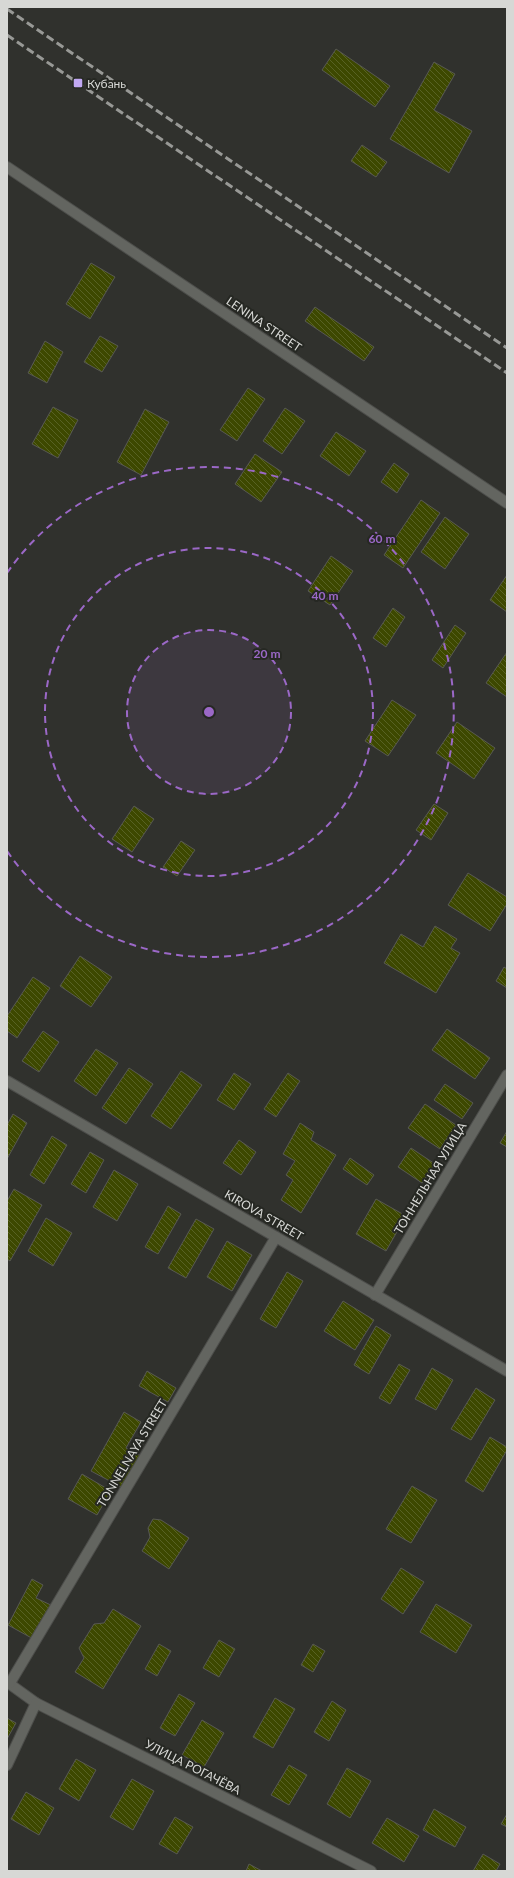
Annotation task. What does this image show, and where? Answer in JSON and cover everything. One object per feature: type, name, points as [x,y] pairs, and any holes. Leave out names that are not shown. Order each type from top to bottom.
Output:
[{"type":"street","name":"LENINA STREET","points":[[7,167],[507,502]]},
{"type":"street","name":"ТОННЕЛЬНАЯ УЛИЦА","points":[[376,1295],[507,1075]]},
{"type":"street","name":"KIROVA STREET","points":[[7,1081],[507,1371]]},
{"type":"street","name":"TONNELNAYA STREET","points":[[8,1683],[276,1237]]},
{"type":"street","name":"УЛИЦА РОГАЧЁВА","points":[[8,1683],[36,1703],[371,1871]]},
{"type":"street","points":[[7,1765],[36,1703]]},
{"type":"building","points":[[336,49],[390,86],[375,107],[322,70]]},
{"type":"building","points":[[434,62],[455,74],[434,110],[472,131],[449,173],[390,139]]},
{"type":"building","points":[[362,145],[387,162],[376,177],[351,161]]},
{"type":"building","points":[[91,263],[115,277],[90,319],[66,304]]},
{"type":"building","points":[[315,307],[374,347],[364,361],[305,321]]},
{"type":"building","points":[[100,336],[118,346],[102,372],[84,362]]},
{"type":"building","points":[[45,341],[63,352],[47,383],[28,373]]},
{"type":"building","points":[[248,388],[265,399],[237,441],[220,430]]},
{"type":"building","points":[[53,407],[78,420],[58,458],[32,444]]},
{"type":"building","points":[[285,408],[305,421],[282,454],[263,441]]},
{"type":"building","points":[[145,409],[169,422],[141,475],[117,462]]},
{"type":"building","points":[[336,432],[366,451],[349,476],[320,456]]},
{"type":"building","points":[[255,454],[282,472],[261,502],[235,484]]},
{"type":"building","points":[[394,463],[409,474],[397,493],[381,482]]},
{"type":"building","points":[[421,500],[440,513],[403,568],[384,555]]},
{"type":"building","points":[[445,517],[469,534],[445,569],[421,552]]},
{"type":"building","points":[[331,556],[353,571],[330,605],[308,591]]},
{"type":"building","points":[[507,575],[507,612],[490,600]]},
{"type":"building","points":[[393,608],[405,617],[386,647],[373,638]]},
{"type":"building","points":[[455,625],[466,633],[443,668],[432,660]]},
{"type":"building","points":[[507,652],[507,697],[486,683]]},
{"type":"building","points":[[392,700],[416,715],[388,756],[365,741]]},
{"type":"building","points":[[457,722],[495,748],[474,779],[436,753]]},
{"type":"building","points":[[434,804],[448,813],[431,840],[416,830]]},
{"type":"building","points":[[134,806],[154,819],[132,852],[112,839]]},
{"type":"building","points":[[181,841],[195,850],[177,876],[163,867]]},
{"type":"building","points":[[468,873],[507,897],[507,904],[490,931],[448,905]]},
{"type":"building","points":[[435,926],[457,939],[451,948],[460,953],[436,993],[384,963],[401,934],[423,947]]},
{"type":"building","points":[[80,956],[112,977],[91,1007],[60,986]]},
{"type":"building","points":[[504,967],[507,969],[507,988],[496,981]]},
{"type":"building","points":[[33,977],[50,988],[17,1038],[7,1031],[7,1016]]},
{"type":"building","points":[[447,1029],[490,1058],[475,1079],[432,1050]]},
{"type":"building","points":[[43,1031],[59,1042],[39,1072],[22,1061]]},
{"type":"building","points":[[96,1049],[118,1063],[96,1096],[74,1081]]},
{"type":"building","points":[[129,1068],[153,1084],[126,1124],[102,1108]]},
{"type":"building","points":[[181,1071],[202,1085],[171,1129],[151,1116]]},
{"type":"building","points":[[234,1073],[251,1084],[234,1110],[217,1100]]},
{"type":"building","points":[[288,1073],[300,1081],[276,1117],[264,1109]]},
{"type":"building","points":[[445,1084],[473,1103],[462,1119],[434,1100]]},
{"type":"building","points":[[425,1104],[456,1125],[440,1149],[408,1128]]},
{"type":"building","points":[[13,1114],[27,1123],[7,1159],[7,1125]]},
{"type":"building","points":[[300,1123],[314,1132],[311,1140],[336,1155],[301,1213],[281,1200],[293,1180],[286,1175],[295,1161],[283,1154]]},
{"type":"building","points":[[507,1131],[507,1147],[500,1143]]},
{"type":"building","points":[[52,1136],[67,1145],[44,1184],[30,1175]]},
{"type":"building","points":[[239,1140],[256,1152],[241,1175],[223,1163]]},
{"type":"building","points":[[411,1148],[435,1164],[422,1183],[398,1167]]},
{"type":"building","points":[[90,1152],[104,1160],[86,1193],[71,1184]]},
{"type":"building","points":[[350,1158],[374,1175],[367,1185],[343,1169]]},
{"type":"building","points":[[114,1170],[138,1184],[117,1221],[93,1207]]},
{"type":"building","points":[[14,1189],[42,1205],[10,1261],[7,1259],[7,1201]]},
{"type":"building","points":[[376,1199],[406,1216],[386,1251],[356,1234]]},
{"type":"building","points":[[168,1206],[181,1214],[158,1254],[145,1247]]},
{"type":"building","points":[[46,1218],[72,1233],[53,1266],[28,1251]]},
{"type":"building","points":[[196,1219],[214,1229],[186,1278],[168,1268]]},
{"type":"building","points":[[227,1241],[252,1255],[232,1291],[207,1277]]},
{"type":"building","points":[[287,1272],[303,1281],[276,1328],[260,1319]]},
{"type":"building","points":[[343,1301],[374,1320],[355,1350],[324,1331]]},
{"type":"building","points":[[376,1326],[391,1335],[369,1374],[354,1365]]},
{"type":"building","points":[[399,1364],[410,1370],[390,1404],[379,1398]]},
{"type":"building","points":[[432,1368],[453,1380],[436,1410],[415,1399]]},
{"type":"building","points":[[147,1371],[176,1388],[168,1402],[139,1386]]},
{"type":"building","points":[[476,1388],[495,1400],[471,1440],[451,1429]]},
{"type":"building","points":[[124,1412],[141,1422],[126,1448],[141,1456],[123,1488],[91,1471]]},
{"type":"building","points":[[490,1437],[507,1447],[507,1450],[483,1492],[465,1481]]},
{"type":"building","points":[[82,1474],[111,1491],[97,1515],[68,1499]]},
{"type":"building","points":[[412,1486],[437,1500],[411,1543],[386,1529]]},
{"type":"building","points":[[153,1519],[161,1520],[189,1538],[169,1569],[142,1551],[150,1537],[148,1528]]},
{"type":"building","points":[[401,1568],[424,1582],[403,1614],[381,1599]]},
{"type":"building","points":[[32,1579],[43,1585],[36,1598],[55,1607],[37,1641],[8,1625]]},
{"type":"building","points":[[436,1604],[472,1625],[456,1653],[420,1632]]},
{"type":"building","points":[[113,1609],[141,1626],[103,1689],[75,1672],[84,1658],[79,1648],[94,1624],[104,1623]]},
{"type":"building","points":[[219,1640],[235,1649],[219,1677],[203,1668]]},
{"type":"building","points":[[159,1644],[171,1651],[157,1676],[145,1669]]},
{"type":"building","points":[[313,1644],[325,1651],[313,1672],[301,1665]]},
{"type":"building","points":[[179,1694],[195,1703],[175,1736],[160,1728]]},
{"type":"building","points":[[275,1698],[295,1709],[273,1748],[253,1737]]},
{"type":"building","points":[[332,1701],[346,1710],[329,1741],[314,1732]]},
{"type":"building","points":[[7,1718],[16,1723],[7,1739]]},
{"type":"building","points":[[202,1720],[224,1733],[204,1767],[182,1755]]},
{"type":"building","points":[[76,1759],[96,1770],[79,1801],[59,1789]]},
{"type":"building","points":[[289,1765],[307,1775],[289,1805],[271,1795]]},
{"type":"building","points":[[347,1768],[371,1781],[350,1818],[327,1804]]},
{"type":"building","points":[[132,1779],[154,1791],[133,1830],[110,1817]]},
{"type":"building","points":[[26,1792],[54,1808],[39,1835],[11,1819]]},
{"type":"building","points":[[434,1809],[466,1827],[455,1847],[423,1830]]},
{"type":"building","points":[[507,1814],[507,1827],[501,1824]]},
{"type":"building","points":[[175,1817],[193,1827],[177,1854],[159,1844]]},
{"type":"building","points":[[387,1818],[419,1836],[404,1862],[372,1843]]},
{"type":"building","points":[[483,1854],[500,1864],[496,1871],[473,1871]]},
{"type":"building","points":[[249,1864],[262,1871],[246,1871]]},
{"type":"railway","points":[[7,9],[507,348]]},
{"type":"railway","points":[[7,35],[507,373]]},
{"type":"place","name":"Кубань","points":[[78,83]]}]
